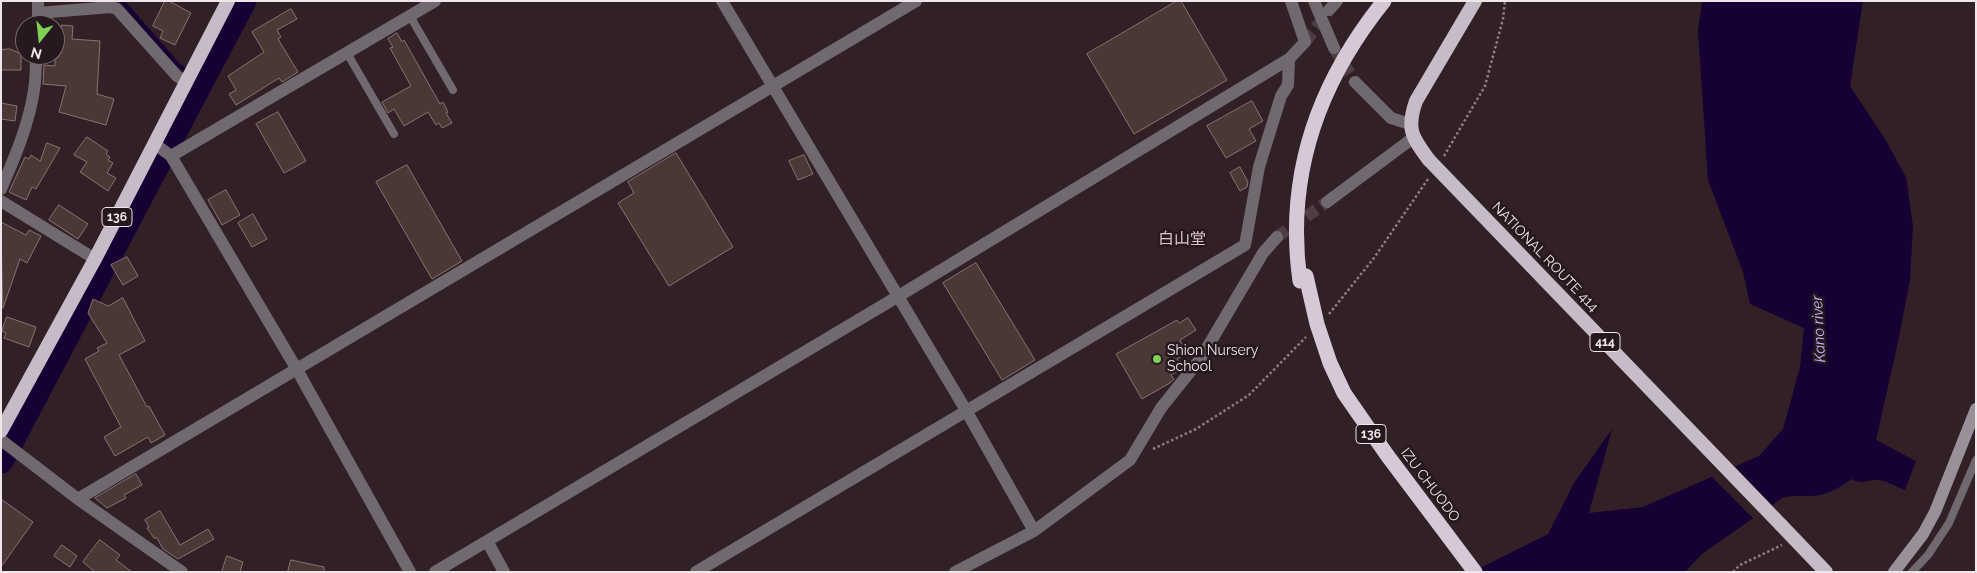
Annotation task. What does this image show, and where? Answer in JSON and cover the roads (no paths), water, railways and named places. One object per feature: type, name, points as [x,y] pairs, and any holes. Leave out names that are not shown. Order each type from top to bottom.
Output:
[{"type":"highway","name":"136","points":[[1,431],[95,259],[228,1]]},
{"type":"highway","name":"IZU CHUODO","points":[[1384,1],[1345,55],[1329,85],[1314,124],[1303,167],[1297,213],[1298,262],[1330,363],[1344,394],[1387,456],[1475,572]]},
{"type":"highway","name":"IZU CHUODO","points":[[1394,1],[1352,59],[1340,81],[1321,126],[1310,169],[1305,205],[1303,278],[1307,311],[1317,346],[1340,396],[1382,460],[1466,572]]},
{"type":"highway","points":[[1411,131],[1416,101],[1475,1]]},
{"type":"highway","name":"NATIONAL ROUTE 414","points":[[1411,131],[1435,164],[1826,572]]},
{"type":"main road","points":[[1894,572],[1923,534],[1935,512],[1976,408]]},
{"type":"street","points":[[171,156],[435,1]]},
{"type":"street","points":[[722,1],[967,412],[1034,531]]},
{"type":"street","points":[[78,499],[916,1]]},
{"type":"street","points":[[435,572],[897,297],[1289,59],[1305,42],[1290,1]]},
{"type":"street","points":[[1314,1],[1334,48]]},
{"type":"street","points":[[38,13],[111,7],[117,9],[177,76],[186,82]]},
{"type":"street","points":[[696,572],[1245,246],[1259,167],[1281,96],[1288,86],[1289,59]]},
{"type":"street","points":[[1,189],[18,150],[29,115],[35,89],[36,65]]},
{"type":"street","points":[[1327,202],[1411,131],[1391,118],[1355,82]]},
{"type":"street","points":[[154,144],[171,156],[296,368],[410,572]]},
{"type":"street","points":[[1,201],[95,259]]},
{"type":"street","points":[[956,572],[1034,531],[1130,460],[1162,408],[1201,358],[1259,259],[1277,236]]},
{"type":"street","points":[[1,440],[78,499],[182,572]]},
{"type":"street","points":[[487,541],[504,572]]},
{"type":"lane","points":[[410,16],[453,90]]},
{"type":"lane","points":[[347,53],[394,134]]},
{"type":"lane","points":[[1912,572],[1928,554],[1948,523],[1976,460]]},
{"type":"water","name":"Kano river","points":[[1702,1],[1863,1],[1850,86],[1885,139],[1906,177],[1913,226],[1910,280],[1876,440],[1916,461],[1905,490],[1880,480],[1861,482],[1852,479],[1836,489],[1823,494],[1782,498],[1702,554],[1685,572],[1472,572],[1548,534],[1574,483],[1612,429],[1589,513],[1643,507],[1759,456],[1783,429],[1800,367],[1804,328],[1750,304],[1743,272],[1708,180],[1698,31]]},
{"type":"waterway","points":[[122,1],[178,65],[202,83]]},
{"type":"waterway","points":[[1,461],[244,1]]},
{"type":"tunnel","points":[[1305,42],[1328,12]]},
{"type":"tunnel","points":[[1334,48],[1355,82]]},
{"type":"tunnel","points":[[1277,237],[1327,202]]},
{"type":"place","name":"Shion Nursery School","points":[[1157,359]]},
{"type":"district","name":"白山堂","points":[[1182,239]]}]
